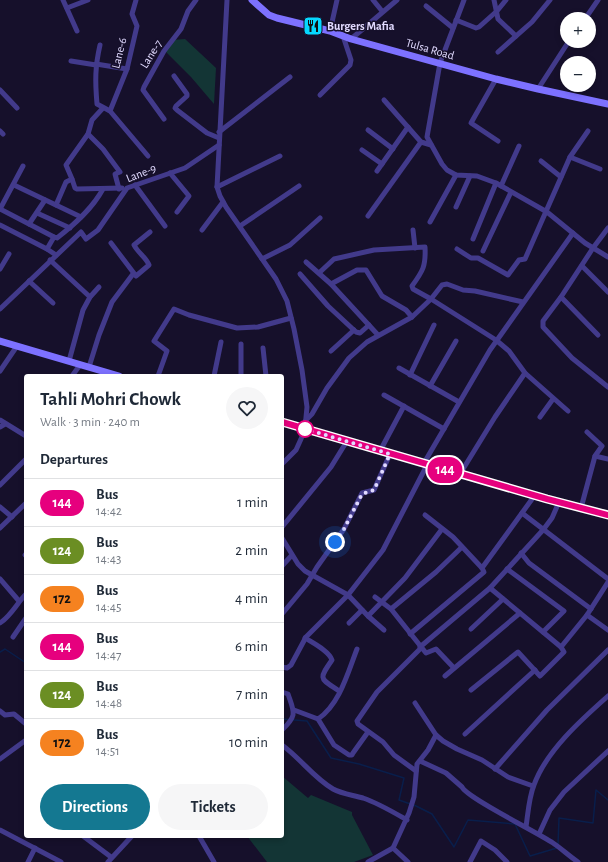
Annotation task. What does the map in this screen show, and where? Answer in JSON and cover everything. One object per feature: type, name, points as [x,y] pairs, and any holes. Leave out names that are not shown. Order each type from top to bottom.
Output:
[{"type":"street","points":[[63,0],[77,31]]},
{"type":"street","points":[[67,8],[88,0]]},
{"type":"street","name":"Lane-6","points":[[110,111],[127,69],[136,26],[132,14],[136,0]]},
{"type":"street","name":"Lane-7","points":[[164,119],[143,90],[144,86],[164,51],[181,29],[188,11],[196,0]]},
{"type":"street","points":[[227,0],[217,187],[223,202],[276,279],[287,301],[307,407],[305,428],[296,450],[284,459]]},
{"type":"street","name":"Tulsa Road","points":[[252,0],[269,15],[277,18],[330,31],[496,79],[608,104]]},
{"type":"street","points":[[330,31],[337,0]]},
{"type":"street","points":[[373,0],[382,11]]},
{"type":"street","points":[[351,38],[397,0]]},
{"type":"street","points":[[464,0],[440,63],[427,137],[430,145],[447,170],[456,175],[477,176],[496,183],[547,212],[592,248],[608,257]]},
{"type":"street","points":[[494,0],[498,19],[516,36]]},
{"type":"street","points":[[456,20],[476,28],[480,27],[506,0]]},
{"type":"street","points":[[498,52],[532,22],[550,0]]},
{"type":"street","points":[[590,12],[598,0]]},
{"type":"street","points":[[426,6],[453,28]]},
{"type":"street","points":[[320,95],[347,69],[350,64],[351,60],[343,36]]},
{"type":"street","points":[[100,45],[96,65],[96,104],[110,111],[148,156]]},
{"type":"street","points":[[538,89],[564,48]]},
{"type":"street","points":[[71,61],[127,69]]},
{"type":"street","points":[[174,76],[187,94],[187,96],[175,108],[207,133],[219,138]]},
{"type":"street","points":[[219,132],[290,77]]},
{"type":"street","points":[[496,79],[471,123],[498,141]]},
{"type":"street","points":[[0,90],[17,108]]},
{"type":"street","points":[[384,100],[421,142],[430,145]]},
{"type":"street","points":[[103,108],[92,120],[88,134],[66,165],[75,188],[77,189],[127,188]]},
{"type":"street","points":[[377,171],[408,127]]},
{"type":"street","points":[[368,130],[393,149]]},
{"type":"street","points":[[457,249],[471,258],[478,258],[508,275],[519,260],[525,260],[570,157],[588,131]]},
{"type":"street","points":[[88,134],[104,149],[120,172],[115,174],[119,189]]},
{"type":"street","points":[[368,216],[421,142]]},
{"type":"street","name":"Lane-9","points":[[56,255],[81,232],[86,238],[98,230],[127,188],[185,168],[219,144]]},
{"type":"street","points":[[501,186],[519,146]]},
{"type":"street","points":[[362,150],[382,164]]},
{"type":"street","points":[[217,187],[280,156]]},
{"type":"street","points":[[570,157],[600,169]]},
{"type":"street","points":[[541,161],[561,177]]},
{"type":"street","points":[[23,166],[0,209],[57,238],[81,217],[103,189]]},
{"type":"street","points":[[170,173],[189,196],[177,212]]},
{"type":"street","points":[[430,222],[456,175]]},
{"type":"street","points":[[456,207],[470,176]]},
{"type":"street","points":[[56,205],[66,182],[72,179]]},
{"type":"street","points":[[473,239],[496,183]]},
{"type":"street","points":[[14,185],[81,217]]},
{"type":"street","points":[[135,185],[165,226]]},
{"type":"street","points":[[240,226],[299,186]]},
{"type":"street","points":[[483,251],[511,192]]},
{"type":"street","points":[[29,224],[45,200]]},
{"type":"street","points":[[202,230],[223,202]]},
{"type":"street","points":[[37,213],[70,228]]},
{"type":"street","points":[[262,259],[290,245],[320,218]]},
{"type":"street","points":[[0,225],[56,255],[0,309]]},
{"type":"street","points":[[608,228],[592,248],[582,266],[543,321],[543,327],[572,358],[608,387]]},
{"type":"street","points":[[413,230],[415,248]]},
{"type":"street","points":[[111,243],[136,276],[149,265],[136,250],[134,244],[150,232]]},
{"type":"street","points":[[284,667],[288,668],[291,665],[305,638],[348,596],[383,550],[459,402],[496,340],[572,233]]},
{"type":"street","points":[[47,249],[54,237]]},
{"type":"street","points":[[318,273],[330,262],[374,250],[424,247],[426,262],[420,275],[412,286],[413,289],[496,340],[510,351],[525,373],[553,399],[568,410]]},
{"type":"street","points":[[0,269],[9,254]]},
{"type":"street","points":[[50,260],[90,297]]},
{"type":"street","points":[[306,262],[331,284],[378,335]]},
{"type":"street","points":[[582,266],[608,292]]},
{"type":"street","points":[[331,284],[356,270],[366,270],[382,296],[406,310],[412,317]]},
{"type":"street","points":[[89,367],[99,335],[112,302],[133,274]]},
{"type":"street","points":[[300,274],[328,306],[358,333],[369,325]]},
{"type":"street","points":[[29,281],[53,303]]},
{"type":"street","points":[[306,420],[312,414],[327,388],[349,358],[367,342],[412,317],[431,299],[442,285],[447,284],[463,290],[490,294],[523,302]]},
{"type":"street","points":[[69,361],[83,310],[90,297],[99,286]]},
{"type":"street","points":[[561,297],[598,335]]},
{"type":"street","points":[[159,374],[167,351],[154,341],[174,309],[189,316],[236,328],[258,327],[291,318]]},
{"type":"street","points":[[410,375],[434,326]]},
{"type":"street","points":[[331,352],[354,330]]},
{"type":"street","points":[[0,341],[112,374]]},
{"type":"street","points":[[430,386],[456,341]]},
{"type":"street","points":[[214,374],[221,342]]},
{"type":"street","points":[[241,344],[241,374]]},
{"type":"street","points":[[0,371],[17,346]]},
{"type":"street","points":[[263,348],[266,374]]},
{"type":"street","points":[[73,374],[80,364]]},
{"type":"street","points":[[398,368],[459,402]]},
{"type":"street","points":[[460,474],[495,417],[525,373]]},
{"type":"street","points":[[384,395],[444,429]]},
{"type":"street","points":[[540,417],[553,399]]},
{"type":"street","points":[[380,451],[404,406]]},
{"type":"street","points":[[0,427],[2,422],[24,435]]},
{"type":"street","points":[[284,423],[608,515]]},
{"type":"street","points":[[580,508],[595,456],[602,446],[587,432]]},
{"type":"street","points":[[284,525],[331,467],[347,441]]},
{"type":"street","points":[[284,612],[307,584],[344,529],[362,494],[374,490],[390,454]]},
{"type":"street","points":[[595,456],[608,459]]},
{"type":"street","points":[[0,485],[24,461]]},
{"type":"street","points":[[482,568],[535,495]]},
{"type":"street","points":[[416,771],[394,755],[382,742],[358,724],[357,721],[377,692],[421,648],[490,588],[543,530],[552,518],[559,502]]},
{"type":"street","points":[[0,528],[24,505]]},
{"type":"street","points":[[0,507],[12,517]]},
{"type":"street","points":[[522,513],[608,579]]},
{"type":"street","points":[[410,634],[484,572],[462,547],[425,515]]},
{"type":"street","points":[[368,616],[405,578],[442,529]]},
{"type":"street","points":[[284,541],[298,564],[312,576],[348,596],[384,630]]},
{"type":"street","points":[[391,608],[436,572],[462,547]]},
{"type":"street","points":[[522,553],[530,563],[591,609]]},
{"type":"street","points":[[284,564],[292,555]]},
{"type":"street","points":[[507,569],[564,611],[543,632]]},
{"type":"street","points":[[0,579],[19,601]]},
{"type":"street","points":[[561,647],[591,609],[608,582]]},
{"type":"street","points":[[471,690],[518,652],[540,676],[564,652],[561,647],[490,588]]},
{"type":"street","points":[[0,623],[7,618],[24,596]]},
{"type":"street","points":[[375,596],[391,608],[426,654],[436,649],[454,668]]},
{"type":"street","points":[[471,629],[503,599]]},
{"type":"street","points":[[349,623],[362,610]]},
{"type":"street","points":[[445,676],[520,613]]},
{"type":"street","points":[[587,614],[608,630]]},
{"type":"street","points":[[13,637],[24,621]]},
{"type":"street","points":[[305,638],[317,645],[331,657],[332,660],[322,674],[322,678],[324,682],[339,691]]},
{"type":"street","points":[[318,719],[333,703],[347,677],[357,649]]},
{"type":"street","points":[[495,769],[546,710],[608,650]]},
{"type":"street","points":[[465,734],[535,670]]},
{"type":"street","points":[[284,693],[288,694],[293,713],[291,721],[284,728]]},
{"type":"street","points":[[526,827],[533,786],[541,767],[549,755],[591,711],[608,696]]},
{"type":"street","points":[[415,703],[436,735],[448,744],[482,760],[508,777],[533,786]]},
{"type":"street","points":[[0,710],[5,715],[14,714],[24,722]]},
{"type":"street","points":[[293,713],[318,719],[334,744],[349,755],[352,755],[368,732]]},
{"type":"street","points":[[369,862],[393,848],[407,820],[414,797],[417,764],[436,735]]},
{"type":"street","points":[[0,759],[24,741]]},
{"type":"street","points":[[284,747],[326,785],[335,790],[364,798],[407,820]]},
{"type":"street","points":[[539,834],[550,810],[564,792],[608,752]]},
{"type":"street","points":[[420,761],[446,773],[462,787],[463,790],[539,834],[578,862]]},
{"type":"street","points":[[0,830],[61,862]]},
{"type":"street","points":[[85,838],[110,860],[130,838]]},
{"type":"street","points":[[201,838],[214,862]]},
{"type":"street","points":[[470,862],[481,841],[495,850],[507,862]]},
{"type":"street","points":[[28,862],[35,848]]},
{"type":"street","points":[[393,848],[408,862]]},
{"type":"green space","points":[[185,39],[216,68],[214,104],[191,77],[164,50],[172,40]]},
{"type":"green space","points":[[284,778],[308,798],[311,795],[352,812],[352,815],[373,855],[354,862],[267,862],[249,838],[284,838]]},
{"type":"waterway","points":[[0,652],[5,649],[24,662]]},
{"type":"waterway","points":[[284,719],[307,721],[331,758],[359,764],[404,778],[399,800],[432,814],[454,847],[468,820],[515,824],[530,856],[557,848]]},
{"type":"waterway","points":[[558,845],[559,818],[593,823],[596,790],[608,800]]},
{"type":"bus line","name":"144","points":[[284,423],[547,499],[608,515]]},
{"type":"place","name":"Burgers Mafia","points":[[313,26]]},
{"type":"route","points":[[305,429],[390,454],[374,490],[371,492],[363,492],[344,529],[335,542]]}]
